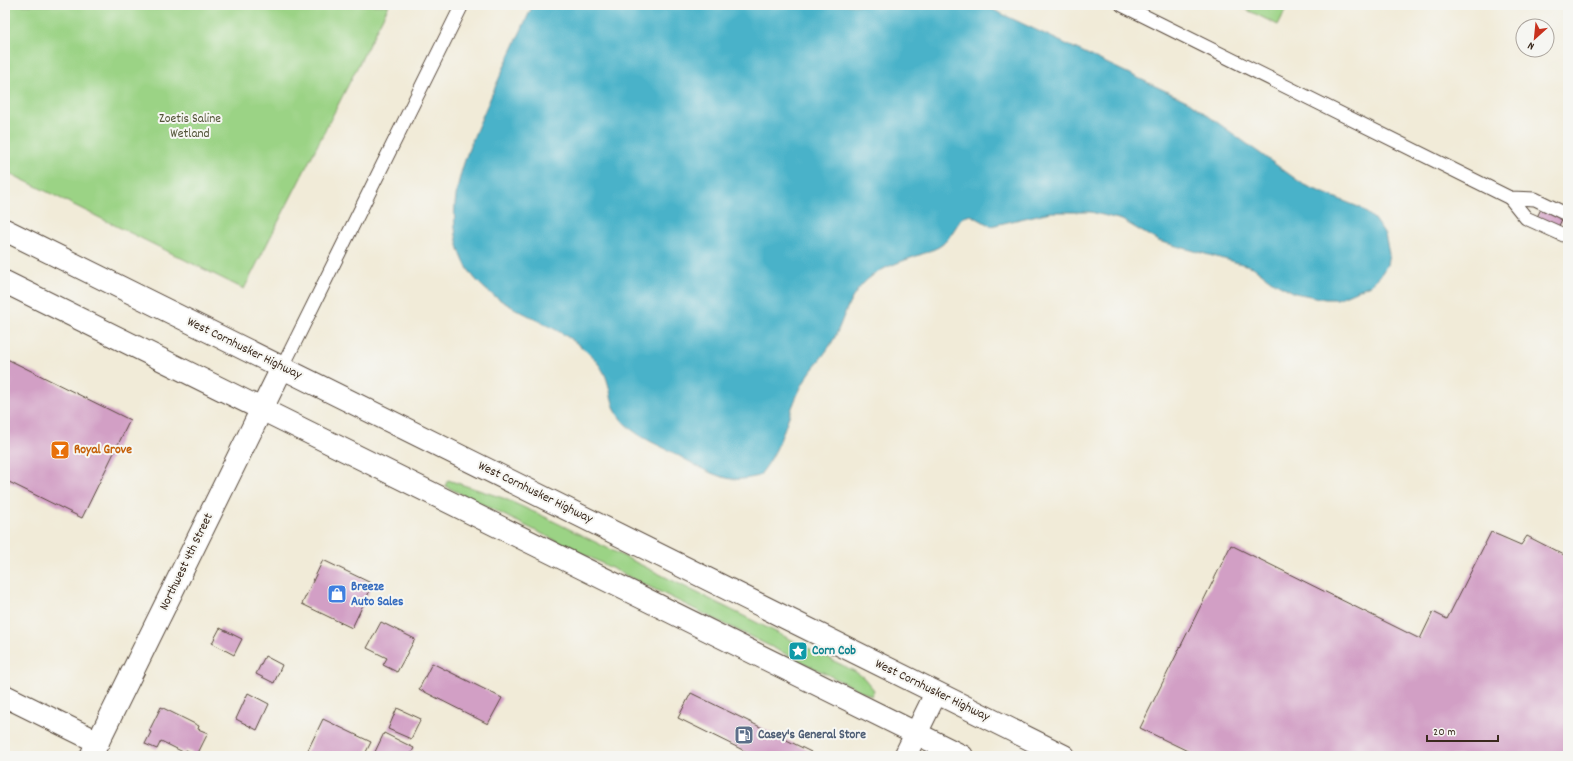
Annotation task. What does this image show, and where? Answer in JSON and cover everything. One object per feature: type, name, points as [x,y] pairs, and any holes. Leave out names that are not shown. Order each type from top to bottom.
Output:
[{"type":"main road","name":"West Cornhusker Highway","points":[[5,230],[1064,756]]},
{"type":"main road","points":[[5,282],[962,756]]},
{"type":"main road","name":"Northwest 4th Street","points":[[94,749],[282,368]]},
{"type":"main road","points":[[905,756],[936,693]]},
{"type":"main road","points":[[5,696],[94,749]]},
{"type":"lane","points":[[282,368],[462,5]]},
{"type":"lane","points":[[1122,5],[1510,198],[1535,199],[1568,215]]},
{"type":"lane","points":[[1510,198],[1526,218],[1568,237]]},
{"type":"green space","name":"Zoetis Saline Wetland","points":[[5,5],[389,5],[244,289],[5,171]]},
{"type":"green space","points":[[1237,5],[1288,5],[1278,25]]},
{"type":"green space","points":[[448,480],[503,498],[545,517],[854,671],[863,677],[874,690],[871,696],[445,486]]},
{"type":"water","points":[[533,5],[983,5],[1189,102],[1304,185],[1361,208],[1374,219],[1385,235],[1389,254],[1387,265],[1380,276],[1370,285],[1337,299],[1325,299],[1295,293],[1272,281],[1253,267],[1158,241],[1122,220],[1091,212],[1050,212],[991,226],[971,215],[963,217],[941,246],[881,270],[867,280],[856,292],[849,304],[832,343],[804,382],[780,441],[768,464],[759,476],[732,479],[716,475],[644,438],[625,424],[617,414],[613,405],[606,376],[593,357],[567,336],[505,303],[487,290],[472,275],[461,254],[455,228],[455,212],[456,197],[463,166],[474,136]]},
{"type":"building","points":[[1542,207],[1563,217],[1558,228],[1537,217]]},
{"type":"building","name":"Royal Grove","points":[[5,358],[130,420],[82,518],[5,480]]},
{"type":"building","points":[[1491,532],[1521,545],[1527,536],[1568,557],[1568,756],[1198,756],[1140,728],[1231,545],[1420,639],[1433,612],[1447,619]]},
{"type":"building","name":"Breeze Auto Sales","points":[[323,560],[373,584],[352,628],[302,604]]},
{"type":"building","points":[[381,622],[415,639],[397,672],[383,665],[387,658],[367,648]]},
{"type":"building","points":[[220,628],[242,639],[234,655],[212,643]]},
{"type":"building","points":[[265,656],[282,665],[274,683],[256,674]]},
{"type":"building","points":[[432,663],[502,698],[488,724],[419,689]]},
{"type":"building","points":[[248,693],[269,704],[257,730],[236,719]]},
{"type":"building","name":"Casey's General Store","points":[[691,693],[811,752],[810,756],[755,756],[678,718]]},
{"type":"building","points":[[161,707],[199,726],[198,729],[208,733],[197,755],[186,750],[185,753],[161,741],[157,749],[145,744],[151,732],[149,731]]},
{"type":"building","points":[[397,708],[421,719],[411,739],[388,729]]},
{"type":"building","points":[[323,719],[371,742],[364,756],[305,756]]},
{"type":"building","points":[[384,733],[414,748],[410,756],[373,756]]},
{"type":"place","name":"Royal Grove","points":[[60,450]]},
{"type":"place","name":"Breeze Auto Sales","points":[[337,594]]},
{"type":"place","name":"Corn Cob","points":[[798,651]]},
{"type":"place","name":"Casey's General Store","points":[[744,735]]}]
